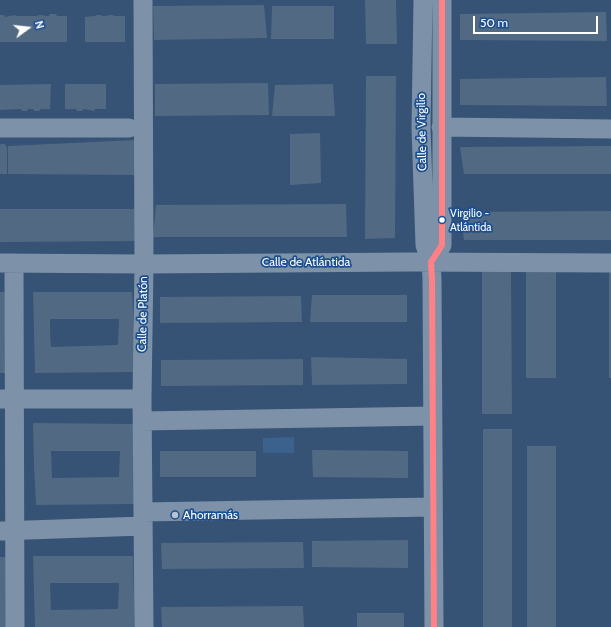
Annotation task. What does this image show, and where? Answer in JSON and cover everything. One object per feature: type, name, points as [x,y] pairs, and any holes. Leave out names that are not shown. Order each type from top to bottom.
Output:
[{"type":"street","name":"Calle de Platón","points":[[143,0],[144,264],[142,399],[144,627]]},
{"type":"street","name":"Calle de Virgilio","points":[[423,0],[421,128],[424,238],[425,246],[431,262],[432,279],[432,507],[434,627]]},
{"type":"street","name":"Calle de Virgilio","points":[[431,262],[442,245],[442,0]]},
{"type":"street","points":[[0,128],[129,128]]},
{"type":"street","points":[[441,128],[611,129]]},
{"type":"street","name":"Calle de Atlántida","points":[[7,263],[611,263]]},
{"type":"street","points":[[7,263],[8,531],[16,627]]},
{"type":"street","points":[[7,399],[142,399]]},
{"type":"street","points":[[143,421],[433,416]]},
{"type":"street","points":[[8,531],[143,520],[432,507]]},
{"type":"water","points":[[294,437],[294,453],[263,453],[263,438]]},
{"type":"building","points":[[365,0],[396,0],[397,44],[366,44]]},
{"type":"building","points":[[264,5],[267,38],[154,40],[153,6]]},
{"type":"building","points":[[272,6],[334,6],[334,39],[271,39]]},
{"type":"building","points":[[606,12],[607,41],[460,40],[460,14]]},
{"type":"building","points":[[50,14],[67,16],[67,42],[0,42],[0,15],[4,15],[5,17],[15,15],[49,16]]},
{"type":"building","points":[[97,15],[125,16],[125,42],[85,42],[85,17]]},
{"type":"building","points":[[366,76],[396,76],[395,238],[365,239]]},
{"type":"building","points":[[606,77],[607,106],[460,105],[460,79]]},
{"type":"building","points":[[268,83],[269,115],[155,116],[155,84]]},
{"type":"building","points":[[51,84],[50,109],[41,109],[39,111],[34,111],[33,109],[28,109],[27,111],[22,111],[21,109],[0,110],[0,85]]},
{"type":"building","points":[[65,84],[106,84],[106,109],[95,109],[94,111],[84,109],[82,111],[77,111],[76,109],[65,109]]},
{"type":"building","points":[[333,84],[335,116],[272,116],[275,85]]},
{"type":"building","points":[[320,133],[321,183],[290,185],[290,134]]},
{"type":"building","points":[[135,140],[135,175],[8,174],[8,146]]},
{"type":"building","points":[[1,144],[5,144],[6,147],[7,146],[7,174],[0,174]]},
{"type":"building","points":[[611,146],[611,174],[464,174],[460,147]]},
{"type":"building","points":[[346,204],[347,237],[153,237],[156,205]]},
{"type":"building","points":[[0,209],[139,209],[138,241],[0,242]]},
{"type":"building","points":[[611,211],[611,240],[464,240],[460,212]]},
{"type":"building","points":[[526,269],[556,269],[556,378],[526,378]]},
{"type":"building","points":[[609,269],[611,269],[611,378],[609,378]]},
{"type":"building","points":[[482,270],[511,270],[512,414],[482,414]]},
{"type":"building","points":[[0,292],[6,292],[7,373],[0,373]]},
{"type":"building","points":[[33,292],[132,292],[134,372],[35,373]],"holes":[[[50,319],[119,319],[118,345],[51,347]]]},
{"type":"building","points":[[312,295],[407,295],[407,322],[310,322]]},
{"type":"building","points":[[301,296],[302,322],[160,323],[160,297]]},
{"type":"building","points":[[311,357],[407,359],[407,384],[312,385]]},
{"type":"building","points":[[303,359],[303,385],[161,386],[161,360]]},
{"type":"building","points":[[33,423],[133,424],[135,504],[36,505]],"holes":[[[51,451],[120,451],[119,477],[52,478]]]},
{"type":"building","points":[[483,429],[512,429],[512,627],[483,627]]},
{"type":"building","points":[[527,446],[556,446],[556,627],[527,627]]},
{"type":"building","points":[[312,450],[408,451],[408,478],[313,477]]},
{"type":"building","points":[[160,451],[256,451],[256,477],[160,477]]},
{"type":"building","points":[[408,540],[408,568],[312,567],[312,541]]},
{"type":"building","points":[[303,542],[304,568],[162,569],[161,543]]},
{"type":"building","points":[[33,556],[133,556],[134,627],[35,627]],"holes":[[[50,583],[119,583],[118,609],[51,610]]]},
{"type":"building","points":[[0,557],[6,557],[8,627],[0,627]]},
{"type":"building","points":[[303,606],[304,627],[162,627],[161,607]]},
{"type":"building","points":[[357,613],[404,613],[404,627],[357,627]]},
{"type":"transit line","points":[[434,627],[431,262],[442,245],[442,0]]},
{"type":"place","name":"Virgilio - Atlántida","points":[[442,220]]},
{"type":"place","name":"Ahorramás","points":[[175,515]]}]
